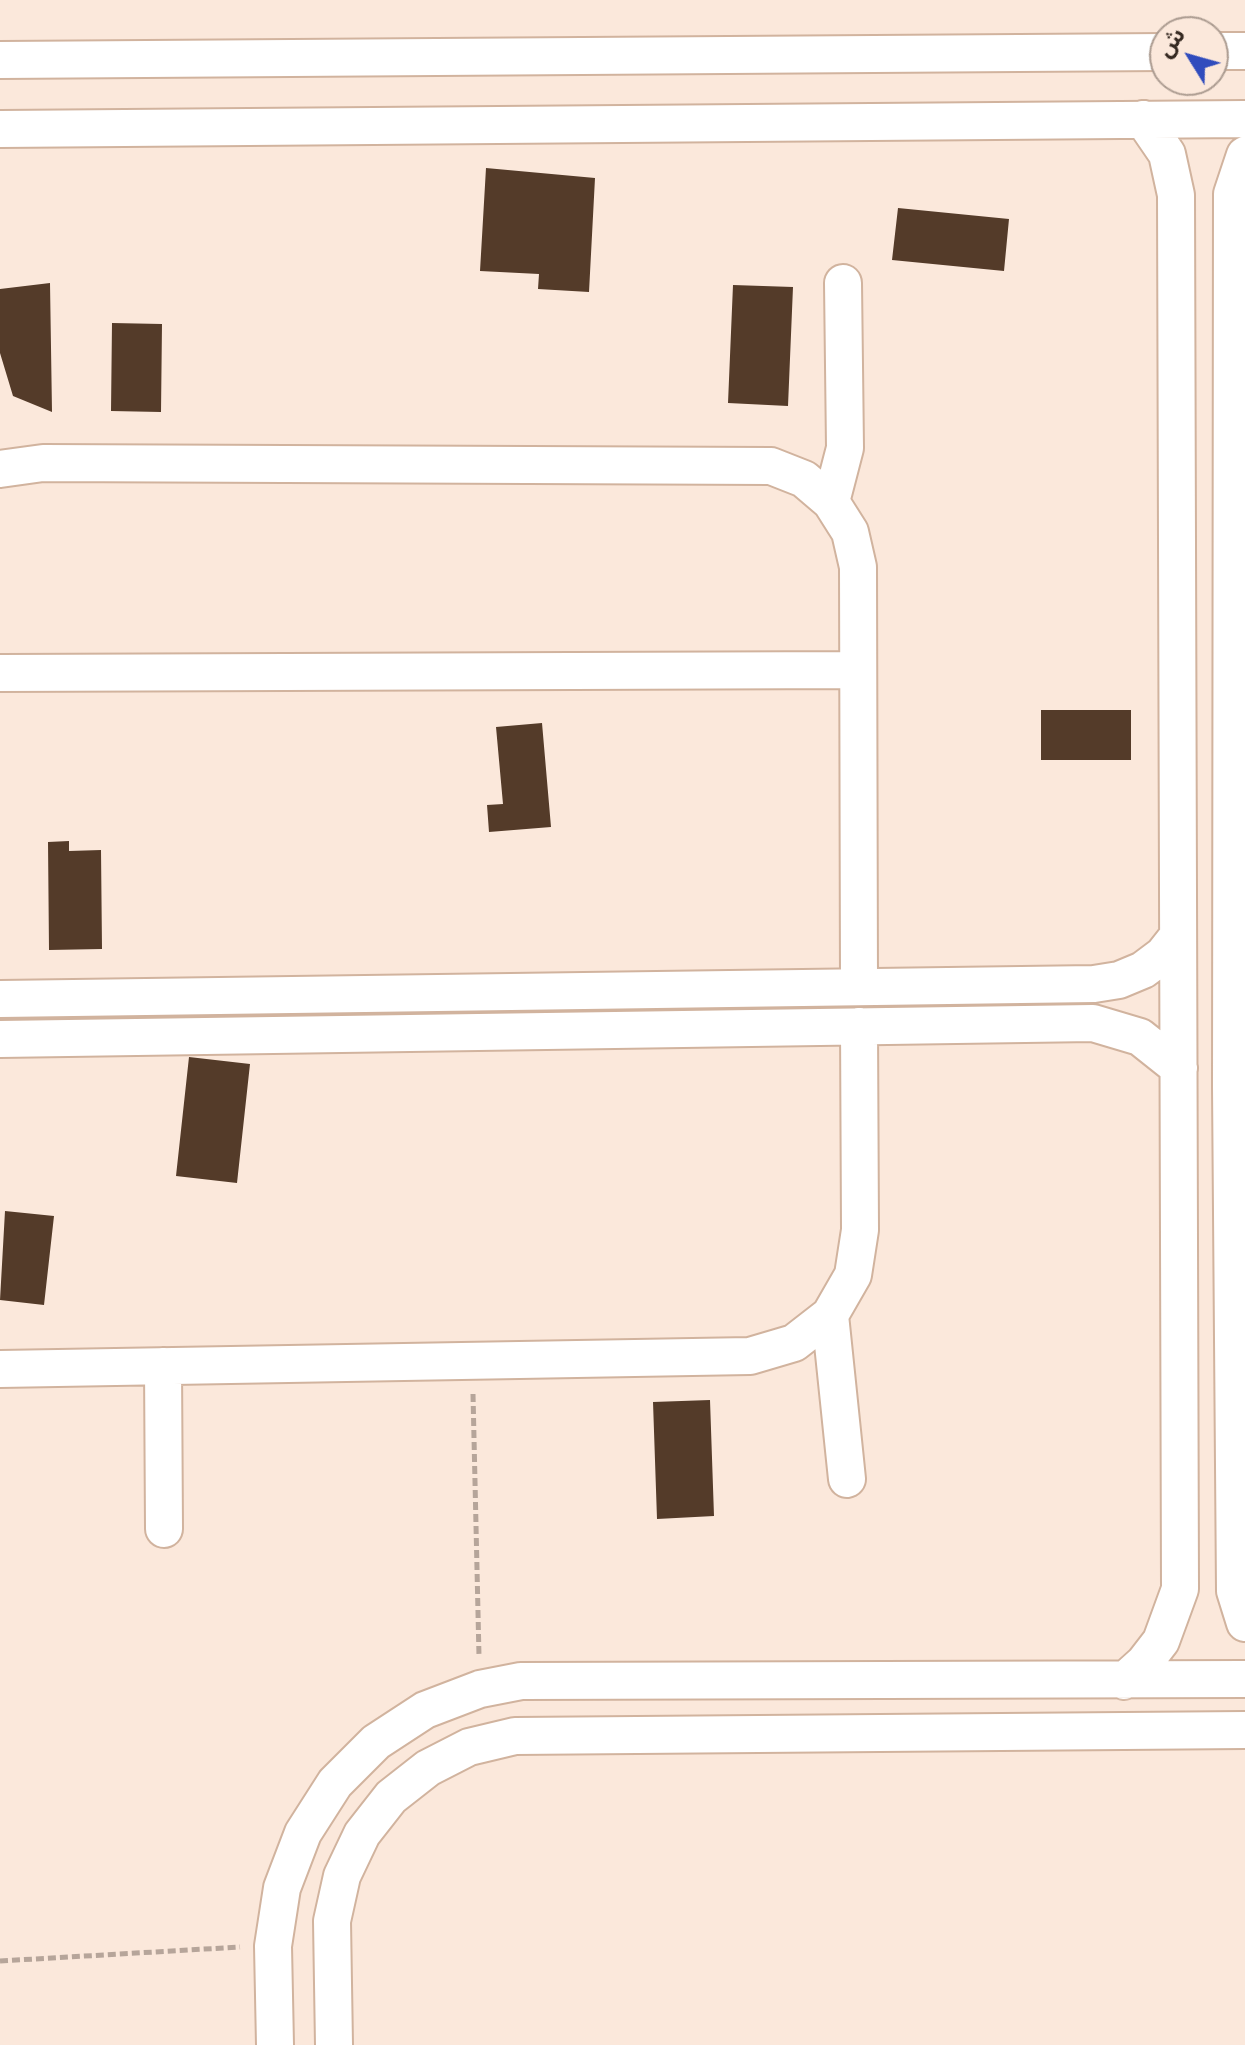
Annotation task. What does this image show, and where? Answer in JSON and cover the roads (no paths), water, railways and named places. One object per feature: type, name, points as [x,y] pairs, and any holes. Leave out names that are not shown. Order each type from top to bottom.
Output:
[{"type":"street","points":[[0,60],[1149,52]]},
{"type":"street","points":[[1124,1681],[1144,1663],[1161,1641],[1180,1589],[1176,195],[1167,154],[1143,119]]},
{"type":"street","points":[[0,129],[1245,119]]},
{"type":"street","points":[[1245,155],[1237,170],[1232,194],[1238,932],[1235,1591],[1245,1623]]},
{"type":"street","points":[[831,502],[845,448],[843,283]]},
{"type":"street","points":[[0,469],[43,463],[771,466],[804,479],[831,502],[850,532],[858,567],[859,987]]},
{"type":"street","points":[[0,673],[858,670]]},
{"type":"street","points":[[0,999],[859,987],[1119,980],[1143,970],[1163,955],[1178,936]]},
{"type":"street","points":[[0,1039],[1093,1023],[1140,1037],[1179,1068]]},
{"type":"street","points":[[0,1369],[750,1356],[794,1343],[830,1315],[853,1275],[860,1230],[859,1026]]},
{"type":"street","points":[[830,1315],[847,1479]]},
{"type":"street","points":[[163,1366],[164,1529]]},
{"type":"street","points":[[275,2045],[273,1946],[282,1888],[297,1846],[335,1783],[376,1742],[425,1710],[480,1689],[521,1681],[1245,1679]]},
{"type":"street","points":[[334,2045],[332,1921],[342,1876],[362,1834],[391,1797],[428,1768],[469,1747],[515,1736],[1245,1730]]}]
